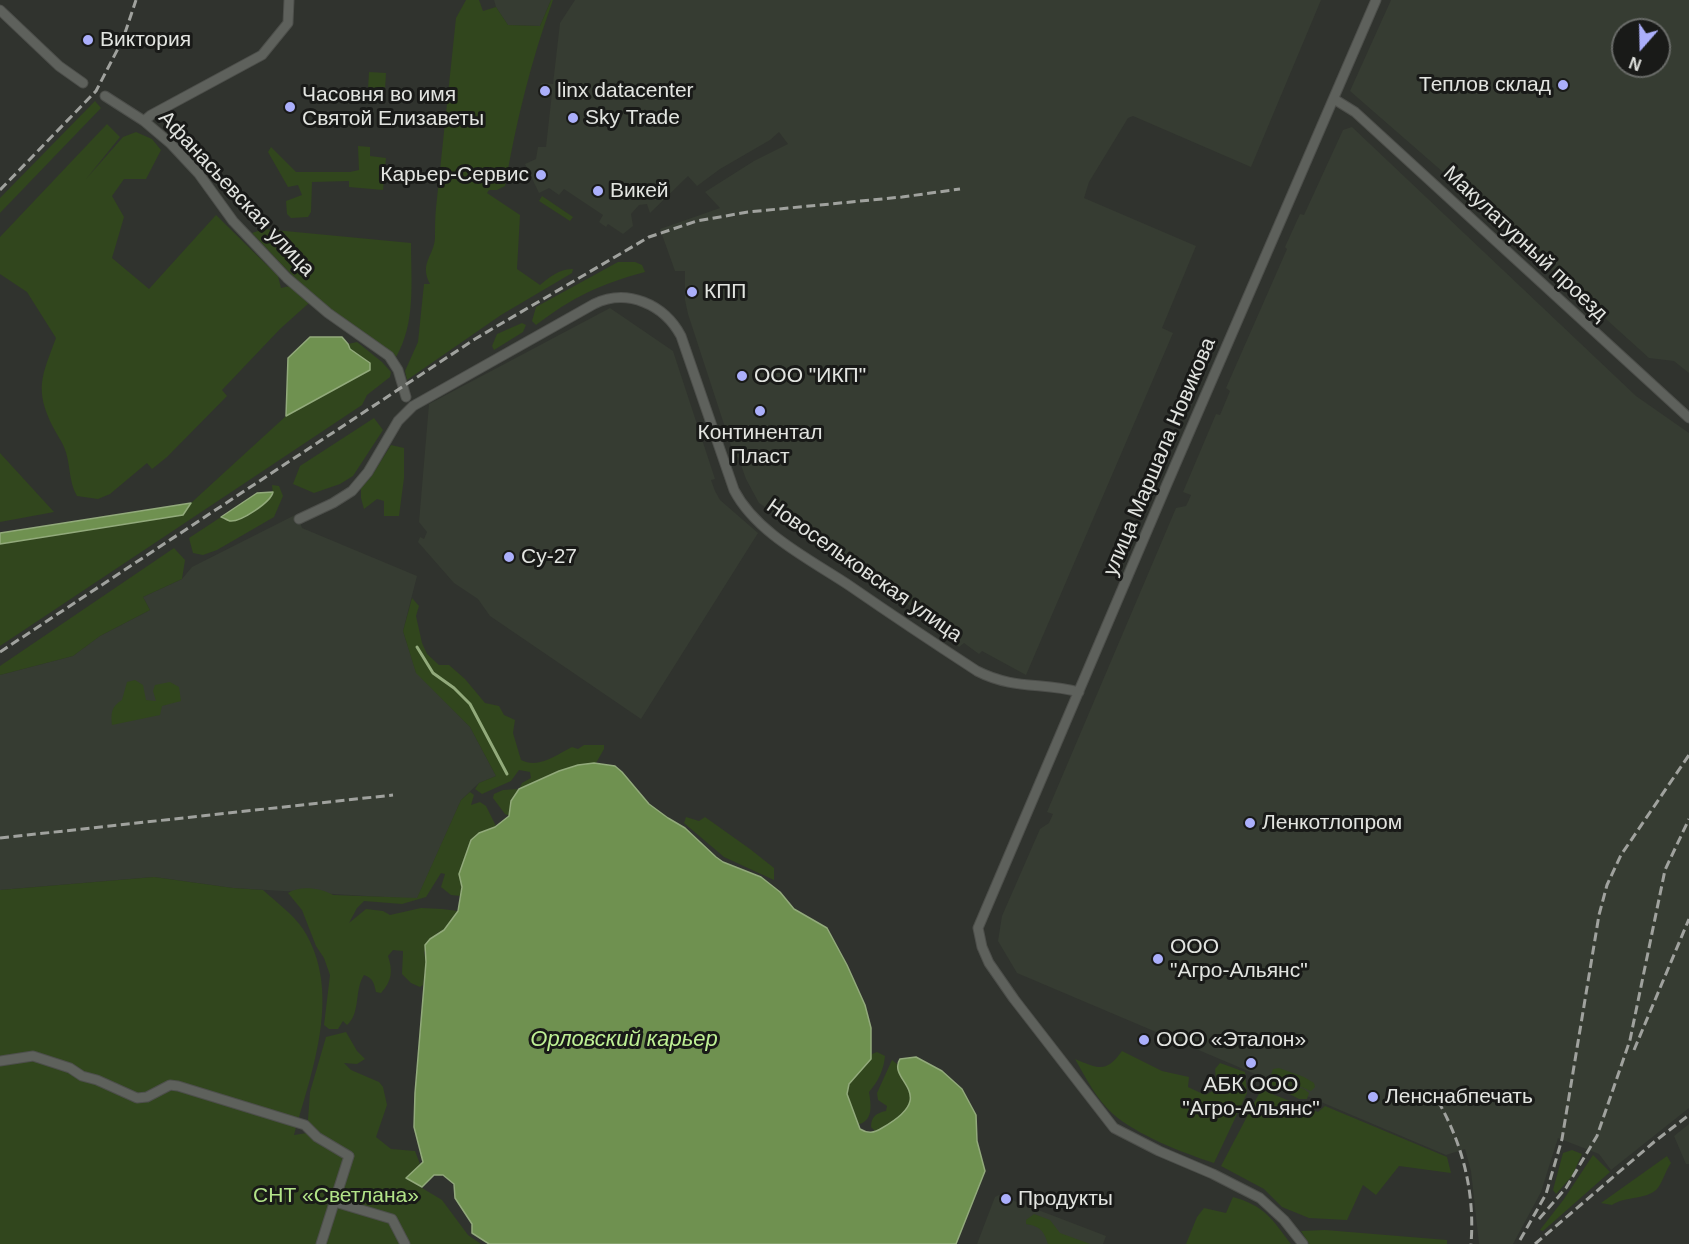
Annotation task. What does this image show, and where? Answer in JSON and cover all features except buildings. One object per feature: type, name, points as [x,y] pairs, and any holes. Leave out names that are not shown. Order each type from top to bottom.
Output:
[{"type":"street","points":[[144,121],[151,115],[262,55],[288,22],[289,0]]},
{"type":"street","name":"улица Маршала Новикова","points":[[1303,1244],[1284,1220],[1260,1198],[1114,1128],[1008,992],[989,963],[982,947],[978,928],[1376,0]]},
{"type":"street","points":[[0,10],[59,66],[82,83]]},
{"type":"street","name":"Афанасьевская улица","points":[[105,96],[144,121],[170,143],[199,174],[233,221],[287,278],[328,313],[389,356],[398,370],[406,398]]},
{"type":"street","name":"Макулатурный проезд","points":[[1334,99],[1355,112],[1689,418]]},
{"type":"street","name":"Новосельковская улица","points":[[299,519],[352,491],[368,472],[398,421],[413,406],[594,304],[615,297],[625,297],[650,306],[674,323],[681,336],[734,490],[744,508],[756,521],[803,556],[976,671],[992,679],[1012,684],[1079,692]]},
{"type":"street","points":[[0,1061],[33,1056],[70,1068],[82,1076],[97,1080],[137,1098],[147,1097],[170,1085],[178,1086],[304,1125],[317,1137],[349,1156],[321,1244]]},
{"type":"street","points":[[335,1202],[392,1219],[405,1244]]},
{"type":"shaded area","points":[[494,0],[551,0],[540,26],[508,25]]},
{"type":"shaded area","points":[[575,0],[1321,0],[1251,167],[1133,116],[1128,118],[1089,182],[1084,198],[1196,246],[1162,328],[1173,333],[1026,675],[982,651],[979,654],[964,643],[959,647],[931,620],[759,503],[746,479],[738,457],[735,458],[688,314],[685,300],[685,271],[675,271],[660,229],[720,208],[705,192],[754,161],[788,144],[779,132],[697,186],[688,176],[650,213],[647,204],[639,205],[631,214],[633,226],[623,234],[608,224],[606,227],[599,222],[603,215],[564,189],[559,195],[549,188],[539,193],[525,164],[536,159],[538,147],[546,147],[552,93],[540,91],[541,83],[553,84],[560,23]]},
{"type":"shaded area","points":[[1391,0],[1689,0],[1689,373],[1674,361],[1649,358],[1350,91]]},
{"type":"shaded area","points":[[1352,127],[1636,396],[1689,433],[1689,1108],[1611,1170],[1599,1154],[1558,1138],[1541,1192],[1513,1244],[1479,1244],[1471,1171],[1465,1149],[1446,1155],[1017,973],[998,941],[1002,916],[1040,829],[1049,823],[1053,814],[1047,812],[1176,508],[1186,506],[1191,495],[1183,492],[1216,414],[1220,415],[1230,391],[1226,388],[1287,249],[1285,247],[1300,214],[1304,215],[1343,130]]},
{"type":"shaded area","points":[[610,308],[673,351],[715,479],[711,480],[715,491],[720,500],[758,533],[641,719],[490,616],[478,599],[454,583],[418,542],[420,537],[424,539],[427,532],[419,522],[429,404]]},
{"type":"shaded area","points":[[297,514],[302,528],[417,576],[403,631],[416,672],[470,727],[496,776],[479,783],[461,800],[417,899],[233,888],[154,877],[0,890],[0,675],[73,656],[100,636],[150,610],[143,597],[182,579],[192,567]]},
{"type":"shaded area","points":[[1689,1124],[1689,1164],[1686,1164],[1674,1136]]},
{"type":"shaded area","points":[[999,1195],[1106,1236],[1103,1244],[977,1244],[995,1197]]},
{"type":"green space","points":[[466,0],[479,0],[483,11],[496,7],[508,25],[540,26],[553,0],[525,92],[505,186],[497,190],[489,190],[487,193],[520,215],[517,269],[540,285],[559,272],[573,269],[572,273],[501,315],[407,380],[405,371],[418,342],[424,284],[430,284],[426,265],[435,238],[436,208],[456,18]]},
{"type":"green space","points":[[369,72],[386,73],[385,90],[368,89]]},
{"type":"green space","points":[[95,101],[101,108],[0,213],[0,198]]},
{"type":"green space","points":[[107,124],[120,137],[86,179],[123,137],[136,132],[152,139],[161,150],[146,179],[124,179],[112,196],[124,217],[112,258],[149,289],[216,215],[278,276],[281,288],[290,286],[309,303],[280,329],[222,390],[227,396],[167,457],[152,469],[147,463],[110,494],[98,499],[77,496],[74,490],[63,444],[43,402],[42,382],[56,338],[27,292],[0,274],[0,237]]},
{"type":"green space","points":[[358,146],[370,147],[370,156],[386,158],[383,190],[349,187],[349,181],[312,182],[311,212],[308,217],[291,218],[287,214],[286,201],[302,195],[298,185],[288,187],[268,152],[271,147],[296,172],[350,172],[359,170]]},
{"type":"green space","points":[[542,196],[573,217],[570,221],[539,201]]},
{"type":"green space","points":[[264,229],[411,243],[410,316],[396,357],[325,305],[296,279],[252,233]]},
{"type":"green space","points":[[618,262],[635,262],[642,265],[645,272],[614,281],[588,293],[536,325],[532,321],[536,307]]},
{"type":"green space","points":[[522,323],[526,325],[523,332],[494,350],[492,346],[497,334]]},
{"type":"green space","points":[[357,342],[391,372],[390,377],[367,395],[362,405],[0,646],[0,544],[183,515],[191,503],[286,416],[370,370],[370,363],[350,349],[348,344]]},
{"type":"green space","points":[[374,418],[383,430],[353,476],[340,484],[314,493],[293,484],[300,466]]},
{"type":"green space","points":[[391,445],[404,448],[404,478],[399,516],[384,516],[384,501],[377,499],[364,509],[361,498],[361,488],[371,477]]},
{"type":"green space","points":[[0,453],[54,512],[0,522]]},
{"type":"green space","points":[[272,485],[279,486],[283,496],[274,517],[217,550],[203,555],[193,553],[189,538],[221,517],[230,521],[273,495]]},
{"type":"green space","points":[[174,548],[185,560],[182,579],[143,597],[150,610],[100,636],[73,656],[0,675],[0,666]]},
{"type":"green space","points":[[412,598],[419,606],[416,616],[427,654],[439,665],[449,665],[465,679],[485,703],[499,706],[504,715],[515,720],[513,733],[521,760],[541,762],[572,747],[578,749],[584,745],[604,745],[596,763],[559,771],[519,789],[522,783],[531,778],[530,772],[519,770],[511,781],[482,794],[475,789],[479,783],[496,776],[470,727],[416,673],[403,631]]},
{"type":"green space","points":[[135,680],[143,685],[146,700],[156,701],[153,691],[155,685],[170,682],[179,687],[181,701],[162,706],[160,715],[112,725],[114,708],[122,700],[127,682]]},
{"type":"green space","points":[[519,789],[511,801],[509,816],[493,798],[494,794],[503,790]]},
{"type":"green space","points":[[470,792],[474,795],[471,805],[480,802],[486,806],[496,826],[479,833],[471,840],[459,874],[462,887],[461,896],[451,895],[441,887],[445,874],[441,873],[426,897],[402,904],[364,901],[357,908],[349,923],[366,909],[383,911],[390,915],[421,908],[458,911],[444,930],[437,933],[424,952],[426,962],[423,985],[420,987],[411,983],[402,974],[403,951],[393,950],[388,956],[391,976],[385,989],[381,993],[376,992],[373,981],[364,975],[351,1020],[347,1025],[343,1021],[338,1029],[329,1029],[324,1025],[330,975],[302,910],[288,893],[310,888],[333,895],[417,898],[461,800]]},
{"type":"green space","points":[[686,817],[699,821],[705,817],[750,849],[774,868],[774,880],[724,857],[684,823]]},
{"type":"green space","name":"СНТ «Светлана»","points":[[154,877],[263,890],[294,918],[303,929],[315,953],[321,978],[322,1005],[315,1058],[294,1135],[307,1133],[310,1092],[326,1037],[346,1032],[357,1051],[365,1059],[357,1064],[344,1063],[351,1070],[379,1082],[383,1087],[387,1105],[376,1137],[391,1149],[415,1151],[420,1164],[407,1179],[442,1200],[468,1235],[481,1244],[0,1244],[0,890]]},
{"type":"green space","points":[[1122,1051],[1162,1071],[1189,1077],[1188,1087],[1205,1095],[1221,1087],[1216,1079],[1215,1069],[1220,1063],[1245,1072],[1247,1093],[1214,1163],[1147,1136],[1123,1122],[1101,1102],[1075,1059],[1102,1067],[1111,1063]]},
{"type":"green space","points":[[877,1052],[885,1056],[883,1066],[878,1080],[869,1092],[871,1107],[869,1116],[857,1125],[847,1098],[847,1091],[852,1080],[870,1060],[872,1054]]},
{"type":"green space","points":[[892,1060],[897,1064],[908,1086],[911,1101],[903,1114],[876,1132],[871,1127],[873,1118],[886,1111],[887,1106],[878,1100],[877,1093]]},
{"type":"green space","points":[[1279,1068],[1304,1077],[1314,1083],[1315,1087],[1311,1091],[1271,1075],[1273,1069]]},
{"type":"green space","points":[[1272,1077],[1304,1089],[1309,1093],[1307,1099],[1299,1099],[1272,1085],[1269,1081]]},
{"type":"green space","points":[[1262,1088],[1318,1112],[1325,1106],[1447,1157],[1451,1173],[1399,1166],[1376,1195],[1363,1185],[1347,1220],[1309,1218],[1282,1207],[1264,1189],[1221,1166]]},
{"type":"green space","points":[[1572,1150],[1582,1154],[1572,1176],[1556,1194],[1553,1190],[1563,1153]]},
{"type":"green space","points":[[1593,1155],[1610,1172],[1543,1231],[1540,1230],[1564,1199]]},
{"type":"green space","points":[[1667,1156],[1671,1163],[1657,1189],[1641,1197],[1623,1200],[1612,1205],[1601,1203]]},
{"type":"green space","points":[[1233,1197],[1267,1214],[1291,1244],[1186,1244],[1197,1217],[1204,1208],[1226,1213]]},
{"type":"green space","points":[[1034,1214],[1050,1220],[1060,1233],[1090,1244],[1048,1244],[1041,1230],[1026,1224],[1026,1220]]},
{"type":"green space","points":[[1325,1230],[1447,1240],[1447,1244],[1309,1244],[1301,1231]]},
{"type":"water","points":[[310,337],[342,337],[350,349],[370,363],[370,370],[286,416],[288,358]]},
{"type":"water","points":[[273,492],[267,501],[248,515],[230,521],[221,517],[257,493]]},
{"type":"water","points":[[191,503],[183,515],[0,544],[0,533]]},
{"type":"water","name":"Орловский карьер","points":[[594,763],[615,766],[649,804],[685,828],[716,857],[761,877],[780,892],[794,909],[827,928],[865,1005],[871,1028],[871,1059],[849,1084],[847,1094],[860,1129],[868,1132],[879,1130],[899,1116],[908,1106],[910,1097],[898,1067],[900,1059],[916,1057],[942,1071],[962,1089],[976,1115],[977,1141],[985,1171],[956,1244],[489,1244],[472,1233],[472,1224],[455,1198],[454,1184],[443,1175],[434,1175],[422,1187],[406,1178],[423,1162],[414,1127],[426,962],[425,945],[444,930],[458,911],[462,887],[459,874],[471,840],[479,833],[495,827],[509,816],[511,801],[519,789],[559,771]]},
{"type":"waterway","points":[[417,647],[433,673],[454,688],[470,704],[507,774]]},
{"type":"railway","points":[[0,190],[96,91],[123,39],[136,0]]},
{"type":"railway","points":[[0,652],[475,339],[649,237],[697,221],[748,212],[960,189]]},
{"type":"railway","points":[[1520,1240],[1546,1194],[1562,1139],[1599,915],[1607,885],[1621,855],[1689,755]]},
{"type":"railway","points":[[0,838],[393,795]]},
{"type":"railway","points":[[1539,1219],[1566,1188],[1597,1136],[1630,1040],[1665,870],[1689,819]]},
{"type":"railway","points":[[1634,1050],[1689,919]]},
{"type":"railway","points":[[1438,1101],[1454,1135],[1465,1170],[1471,1206],[1471,1244]]},
{"type":"railway","points":[[1535,1244],[1689,1115]]},
{"type":"place","name":"Виктория","points":[[88,40]]},
{"type":"place","name":"Теплов склад","points":[[1563,85]]},
{"type":"place","name":"linx datacenter","points":[[545,91]]},
{"type":"place","name":"Часовня во имя Святой Елизаветы","points":[[290,107]]},
{"type":"place","name":"Sky Trade","points":[[573,118]]},
{"type":"place","name":"Карьер-Сервис","points":[[541,175]]},
{"type":"place","name":"Викей","points":[[598,191]]},
{"type":"place","name":"КПП","points":[[692,292]]},
{"type":"place","name":"ООО \"ИКП\"","points":[[742,376]]},
{"type":"place","name":"Континентал Пласт","points":[[760,411]]},
{"type":"place","name":"Су-27","points":[[509,557]]},
{"type":"place","name":"Ленкотлопром","points":[[1250,823]]},
{"type":"place","name":"ООО \"Агро-Альянс\"","points":[[1158,959]]},
{"type":"place","name":"ООО «Эталон»","points":[[1144,1040]]},
{"type":"place","name":"АБК ООО \"Агро-Альянс\"","points":[[1251,1063]]},
{"type":"place","name":"Ленснабпечать","points":[[1373,1097]]},
{"type":"place","name":"Продукты","points":[[1006,1199]]}]
